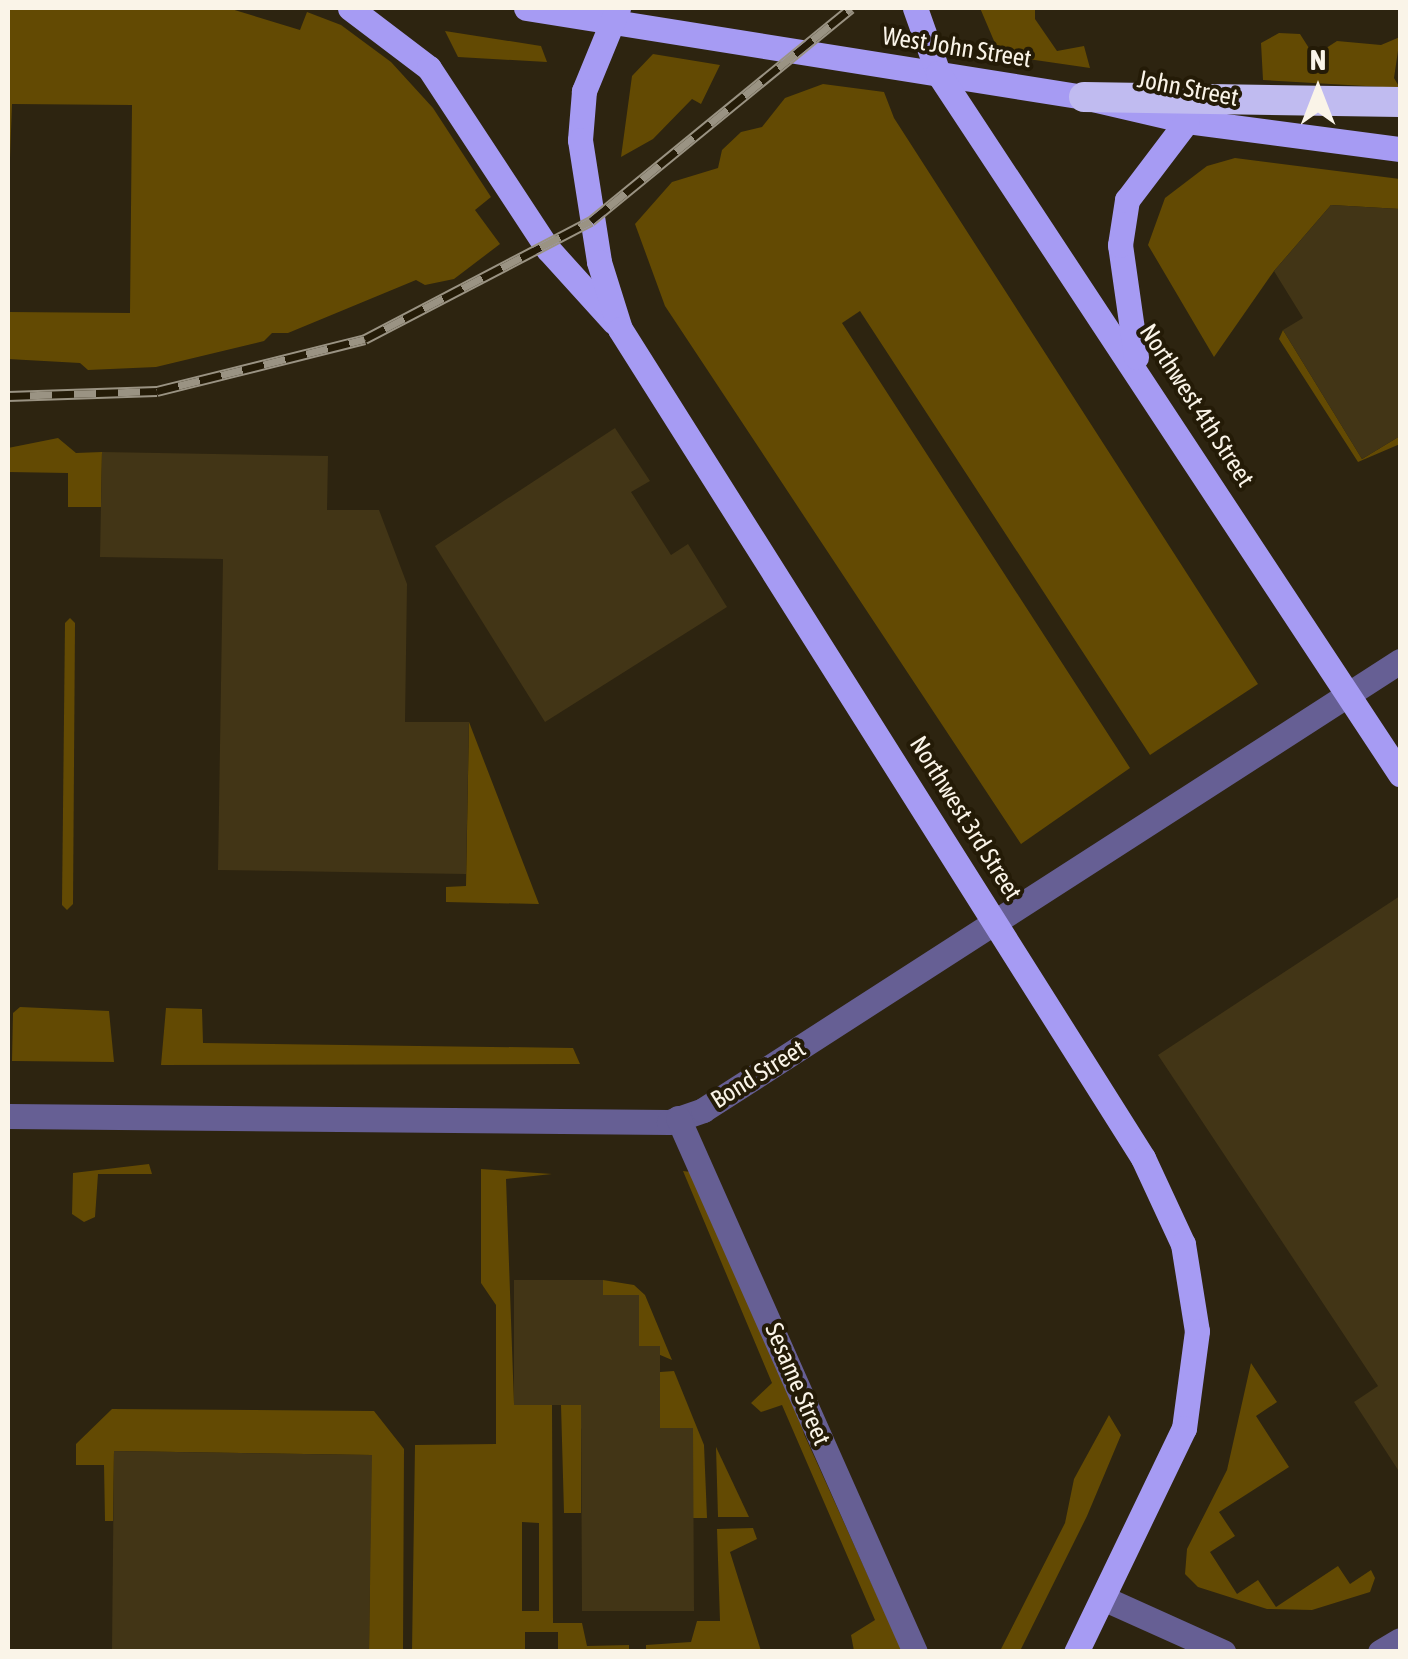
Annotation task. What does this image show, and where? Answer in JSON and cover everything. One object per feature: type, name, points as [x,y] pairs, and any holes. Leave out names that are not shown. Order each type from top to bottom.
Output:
[{"type":"highway","points":[[1084,96],[1400,102]]},
{"type":"main road","points":[[350,8],[428,68],[548,249],[620,329]]},
{"type":"main road","name":"West John Street","points":[[526,8],[614,16],[1084,96]]},
{"type":"main road","name":"Northwest 4th Street","points":[[914,8],[938,72],[1042,236],[1138,366],[1400,774]]},
{"type":"main road","name":"Northwest 3rd Street","points":[[614,16],[584,91],[580,140],[596,248],[620,329],[1143,1158],[1170,1207],[1189,1271],[1197,1331],[1184,1428],[1076,1652]]},
{"type":"main road","name":"John Street","points":[[1084,96],[1187,121],[1400,149]]},
{"type":"main road","points":[[1138,366],[1122,280],[1122,226],[1140,175],[1187,121]]},
{"type":"street","name":"Bond Street","points":[[8,1116],[624,1125],[678,1118],[703,1110],[1400,661]]},
{"type":"street","name":"Sesame Street","points":[[678,1118],[914,1652]]},
{"type":"street","points":[[1103,1598],[1223,1652]]},
{"type":"street","points":[[1380,1652],[1400,1640]]},
{"type":"shaded area","points":[[8,8],[228,8],[300,30],[307,12],[341,25],[391,62],[433,108],[491,197],[475,210],[500,244],[454,279],[425,285],[416,280],[288,333],[272,333],[264,341],[156,367],[88,370],[80,363],[8,359],[8,312],[130,313],[132,105],[12,104],[8,213]]},
{"type":"shaded area","points":[[980,8],[1035,8],[1035,19],[1057,51],[1084,46],[1090,68],[1000,55]]},
{"type":"shaded area","points":[[445,31],[541,46],[547,62],[458,57]]},
{"type":"shaded area","points":[[1279,33],[1300,34],[1314,56],[1337,41],[1381,45],[1400,37],[1394,78],[1400,88],[1263,80],[1261,43]]},
{"type":"shaded area","points":[[653,54],[720,65],[701,104],[692,99],[653,139],[621,157],[632,76]]},
{"type":"shaded area","points":[[823,84],[884,92],[894,118],[1258,684],[1150,755],[860,311],[842,323],[1130,768],[1021,844],[665,306],[635,224],[672,182],[718,168],[722,150],[741,132],[762,127],[785,98]]},
{"type":"shaded area","points":[[1235,158],[1400,179],[1400,209],[1331,205],[1274,271],[1214,357],[1148,245],[1165,198],[1207,166]]},
{"type":"shaded area","points":[[1283,330],[1362,459],[1400,436],[1400,444],[1358,462],[1279,339]]},
{"type":"shaded area","points":[[58,438],[76,453],[102,452],[101,507],[68,507],[68,473],[8,472],[8,448]]},
{"type":"shaded area","points":[[70,618],[75,623],[73,904],[67,910],[62,905],[65,623]]},
{"type":"shaded area","points":[[469,722],[539,904],[446,902],[446,887],[466,886]]},
{"type":"shaded area","points":[[20,1007],[109,1011],[114,1062],[12,1061],[13,1013]]},
{"type":"shaded area","points":[[166,1008],[202,1009],[203,1043],[573,1048],[580,1064],[161,1065]]},
{"type":"shaded area","points":[[149,1164],[152,1174],[98,1174],[95,1217],[84,1222],[72,1214],[73,1173]]},
{"type":"shaded area","points":[[481,1169],[552,1174],[506,1179],[514,1404],[552,1405],[553,1623],[582,1623],[587,1646],[629,1645],[629,1651],[558,1651],[558,1632],[525,1632],[525,1651],[412,1652],[415,1445],[496,1444],[496,1305],[481,1283]],"holes":[[[522,1522],[539,1523],[539,1611],[522,1611]]]},
{"type":"shaded area","points":[[683,1171],[691,1172],[791,1383],[804,1434],[902,1651],[854,1651],[851,1635],[875,1620],[782,1405],[761,1412],[751,1403],[772,1383]]},
{"type":"shaded area","points":[[603,1280],[634,1285],[645,1295],[672,1360],[639,1346],[639,1295],[603,1295]]},
{"type":"shaded area","points":[[1251,1363],[1277,1402],[1256,1416],[1289,1467],[1219,1512],[1235,1536],[1210,1552],[1237,1594],[1258,1580],[1276,1607],[1338,1566],[1350,1584],[1371,1570],[1375,1578],[1370,1592],[1312,1610],[1267,1609],[1198,1587],[1185,1574],[1187,1549],[1227,1470]]},
{"type":"shaded area","points":[[674,1371],[704,1445],[707,1518],[693,1518],[645,1428],[660,1372]]},
{"type":"shaded area","points":[[616,1404],[581,1429],[581,1513],[564,1513],[561,1405]]},
{"type":"shaded area","points":[[112,1409],[374,1411],[404,1449],[403,1651],[369,1651],[371,1455],[114,1451],[113,1521],[105,1521],[104,1465],[76,1465],[76,1444]]},
{"type":"shaded area","points":[[1109,1415],[1121,1435],[1087,1516],[1020,1651],[1000,1651],[1065,1523],[1074,1479]]},
{"type":"shaded area","points":[[716,1447],[749,1517],[718,1517]]},
{"type":"shaded area","points":[[753,1528],[757,1539],[730,1552],[761,1651],[646,1651],[646,1645],[691,1642],[697,1621],[720,1621],[717,1529]]},
{"type":"building","points":[[1331,205],[1400,209],[1400,436],[1362,459],[1283,330],[1303,318],[1274,271]]},
{"type":"building","points":[[615,428],[650,481],[631,492],[671,555],[688,544],[727,607],[545,722],[435,546]]},
{"type":"building","points":[[102,452],[328,456],[327,510],[379,510],[407,584],[405,722],[469,722],[466,874],[218,870],[223,559],[100,557]]},
{"type":"building","points":[[1400,896],[1400,1473],[1354,1402],[1378,1386],[1158,1055]]},
{"type":"building","points":[[514,1280],[603,1280],[603,1295],[639,1295],[639,1346],[660,1346],[660,1428],[693,1428],[694,1611],[582,1611],[581,1405],[514,1405]]},
{"type":"building","points":[[114,1451],[372,1455],[369,1652],[112,1652]]},
{"type":"railway","points":[[8,396],[157,391],[365,339],[591,221],[851,8]]}]
